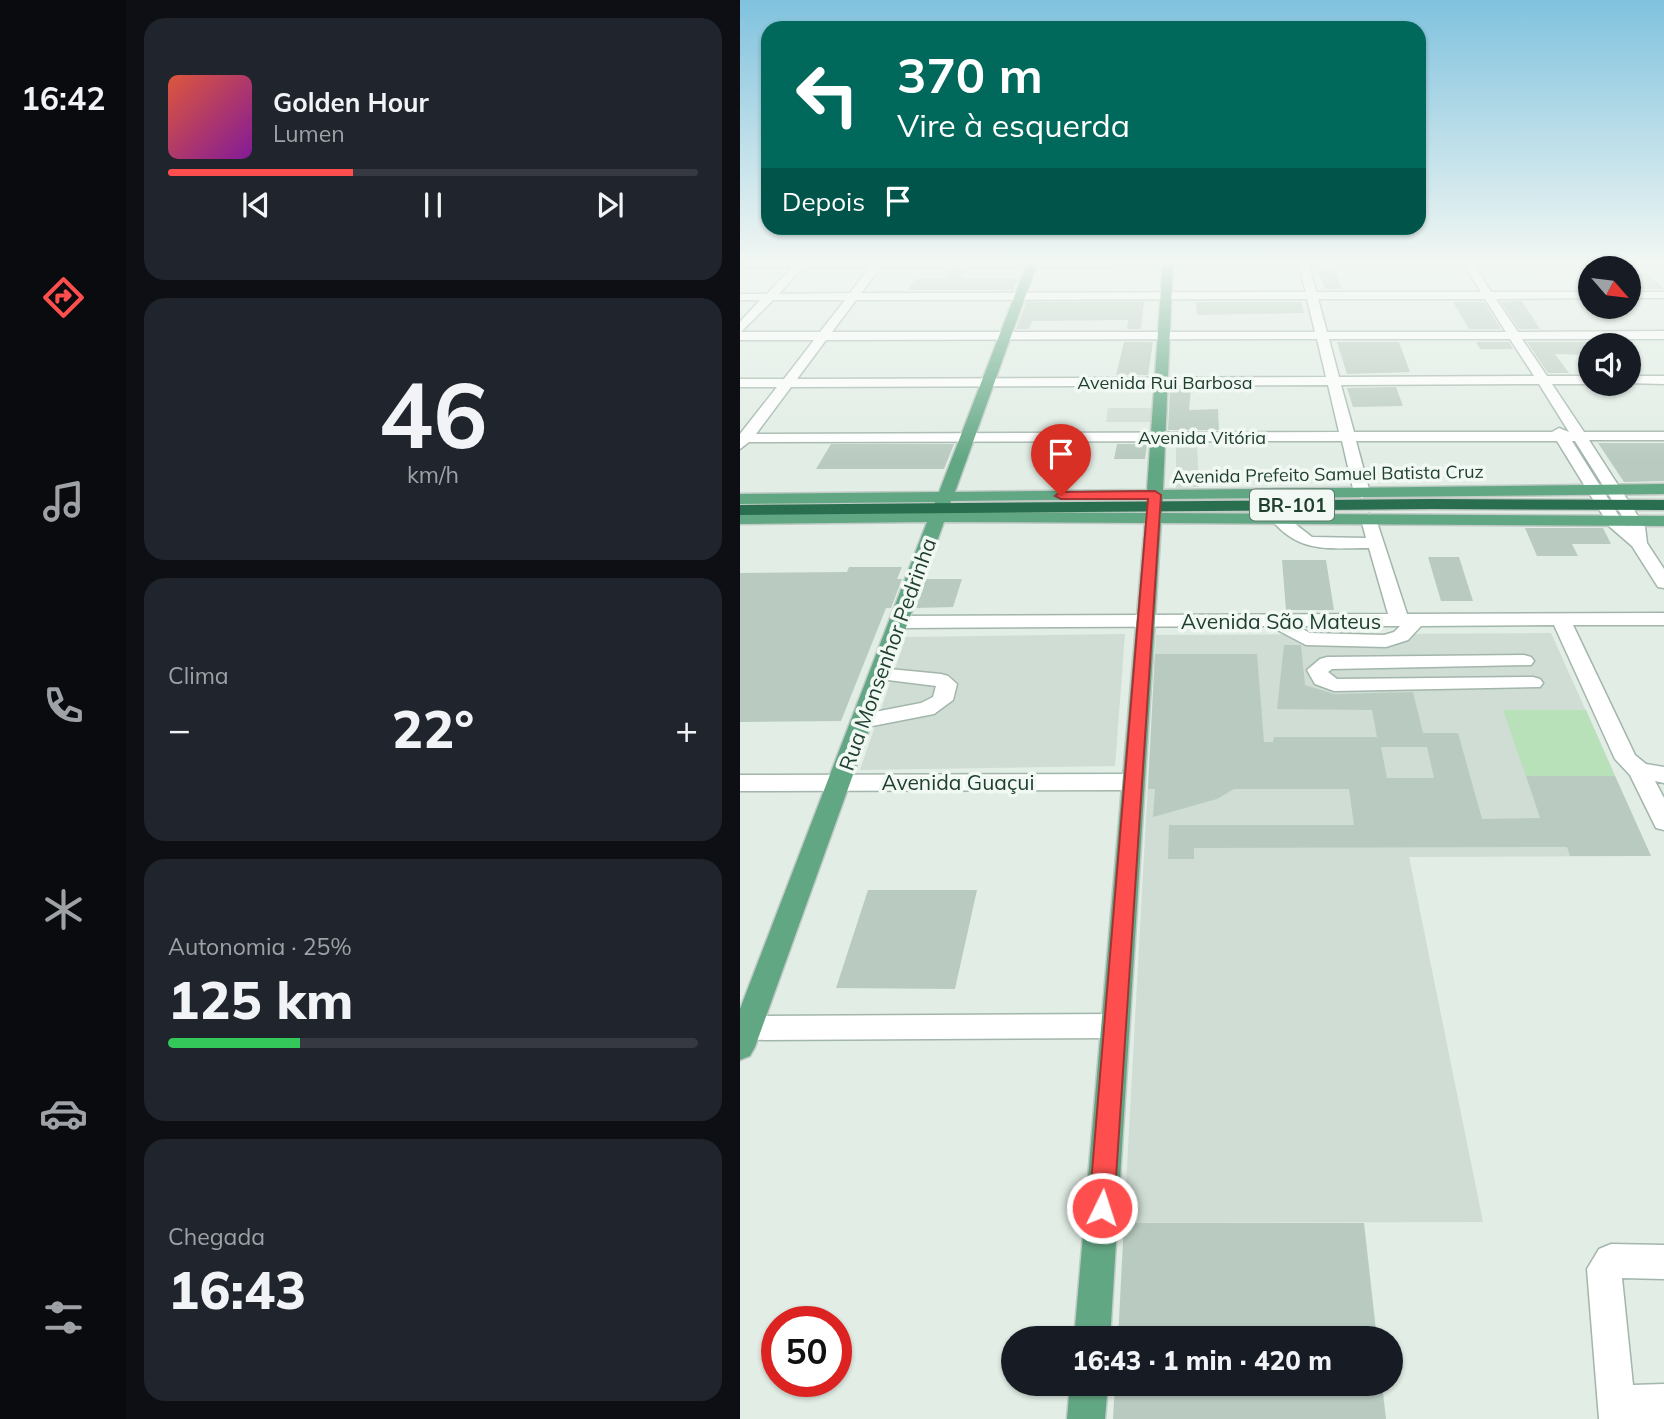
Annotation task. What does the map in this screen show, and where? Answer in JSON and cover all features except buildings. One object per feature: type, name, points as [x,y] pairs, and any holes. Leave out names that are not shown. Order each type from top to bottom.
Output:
[{"type":"highway","points":[[1334,494],[1475,504]]},
{"type":"highway","points":[[1431,504],[1548,520]]},
{"type":"highway","name":"BR-101","points":[[1154,507],[1664,505]]},
{"type":"highway","points":[[740,510],[941,507]]},
{"type":"highway","points":[[740,510],[800,519]]},
{"type":"main road","name":"Rua Monsenhor Pedrinha","points":[[742,1034],[839,783],[1008,327]]},
{"type":"main road","points":[[1093,1326],[1154,507],[1164,327]]},
{"type":"main road","name":"Avenida Prefeito Samuel Batista Cruz","points":[[740,499],[941,507],[1154,507],[1334,494],[1664,489]]},
{"type":"main road","name":"Avenida Prefeito Samuel Batista Cruz","points":[[740,519],[800,519],[941,507],[1154,507],[1279,519],[1664,521]]},
{"type":"main road","points":[[1086,1419],[1088,1396]]},
{"type":"street","points":[[742,440],[830,327]]},
{"type":"street","points":[[1320,327],[1362,494]]},
{"type":"street","points":[[1501,327],[1542,381],[1624,505],[1634,521],[1639,543]]},
{"type":"street","points":[[1506,335],[1527,381],[1542,404]]},
{"type":"street","points":[[740,336],[1664,335]]},
{"type":"street","name":"Avenida Rui Barbosa","points":[[740,383],[1578,380]]},
{"type":"street","points":[[1641,380],[1664,380]]},
{"type":"street","points":[[1558,430],[1614,521],[1639,543],[1664,583]]},
{"type":"street","name":"Avenida Vitória","points":[[742,440],[1348,436],[1558,430],[1578,436],[1664,436]]},
{"type":"street","points":[[1279,519],[1306,541],[1376,544]]},
{"type":"street","points":[[1275,621],[1306,639],[1394,640],[1401,636],[1408,620],[1376,544],[1369,519]]},
{"type":"street","name":"Avenida São Mateus","points":[[899,622],[1664,619]]},
{"type":"street","points":[[1561,620],[1626,759],[1652,774],[1664,822]]},
{"type":"street","points":[[1372,640],[1405,660],[1411,684]]},
{"type":"street","points":[[1524,660],[1327,663],[1317,670],[1322,680],[1334,684],[1533,683]]},
{"type":"street","points":[[862,721],[927,709],[943,700],[947,684],[941,680],[879,674]]},
{"type":"street","name":"Avenida Guaçui","points":[[740,783],[1133,782]]},
{"type":"street","points":[[742,1034],[1115,1026]]},
{"type":"street","points":[[1664,1262],[1611,1261],[1605,1266],[1603,1273],[1617,1411],[1664,1403]]},
{"type":"shaded area","points":[[1108,408],[1152,408],[1151,422],[1106,422]]},
{"type":"shaded area","points":[[1197,444],[1199,487],[1176,488],[1176,445]]},
{"type":"shaded area","points":[[1551,633],[1651,856],[1409,857],[1483,1222],[1124,1223],[1156,635]]},
{"type":"shaded area","points":[[1125,634],[1115,766],[860,770],[906,637]]},
{"type":"green space","points":[[1503,710],[1586,710],[1615,776],[1526,776]]},
{"type":"route","points":[[1061,496],[1155,495],[1102,1208]]}]
